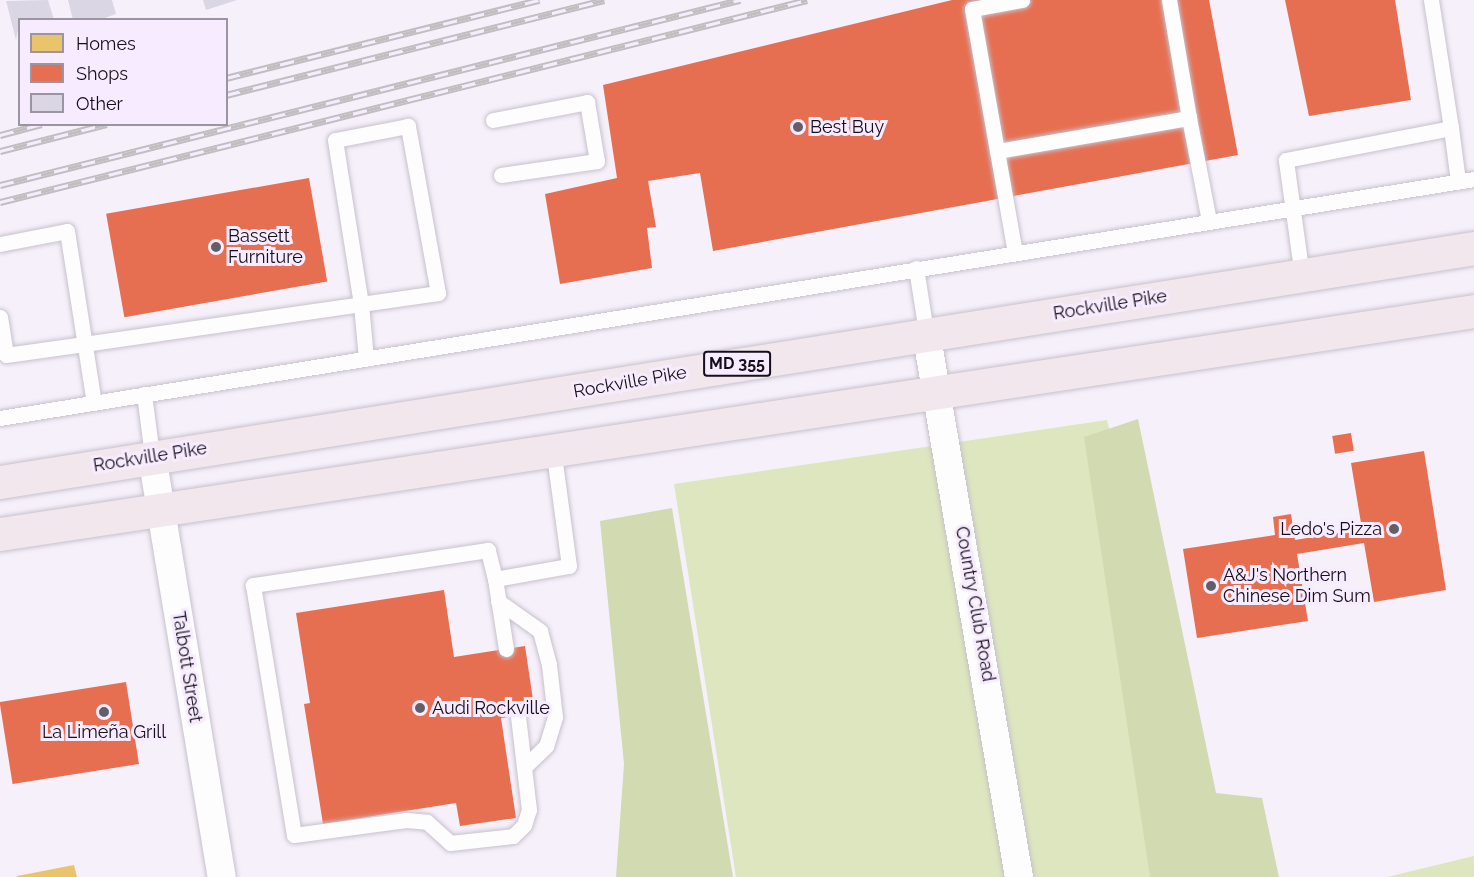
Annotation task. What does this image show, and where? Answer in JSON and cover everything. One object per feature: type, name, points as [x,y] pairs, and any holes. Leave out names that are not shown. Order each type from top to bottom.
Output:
[{"type":"main road","name":"Rockville Pike","points":[[0,482],[152,456],[546,396],[926,332],[1474,248]]},
{"type":"main road","points":[[0,534],[554,448],[1474,311]]},
{"type":"main road","points":[[546,396],[554,448]]},
{"type":"street","name":"Country Club Road","points":[[926,332],[938,390],[1019,877]]},
{"type":"street","name":"Talbott Street","points":[[152,456],[222,877]]},
{"type":"lane","points":[[1015,253],[972,9],[1022,0]]},
{"type":"lane","points":[[1169,0],[1209,221]]},
{"type":"lane","points":[[1431,0],[1458,181]]},
{"type":"lane","points":[[493,120],[587,102],[597,160],[501,175]]},
{"type":"lane","points":[[997,151],[1189,118]]},
{"type":"lane","points":[[0,317],[6,356],[84,344],[362,304],[438,293],[408,126],[335,140],[362,304],[366,359]]},
{"type":"lane","points":[[1302,276],[1290,207],[1286,160],[1451,128]]},
{"type":"lane","points":[[0,418],[1474,178]]},
{"type":"lane","points":[[0,244],[67,231],[94,403]]},
{"type":"lane","points":[[916,268],[926,332]]},
{"type":"lane","points":[[144,394],[152,456]]},
{"type":"lane","points":[[495,579],[569,566],[554,448]]},
{"type":"lane","points":[[506,649],[488,550],[253,585],[294,835],[406,819],[428,822],[450,843],[513,836],[524,825],[529,810],[518,716]]},
{"type":"lane","points":[[498,601],[540,631],[549,665],[555,717],[546,746],[524,767]]},
{"type":"green space","points":[[1138,419],[1216,793],[1262,798],[1279,877],[1150,877],[1084,437]]},
{"type":"green space","points":[[1107,420],[1202,813],[1227,877],[736,877],[674,484]]},
{"type":"green space","points":[[672,508],[733,877],[616,877],[624,764],[600,521]]},
{"type":"green space","points":[[1474,856],[1474,877],[1387,877]]},
{"type":"building: Homes","points":[[74,865],[77,877],[17,877],[17,876]]},
{"type":"building: Shops","points":[[952,0],[1209,0],[1238,155],[713,251],[700,173],[648,181],[656,227],[647,228],[652,268],[560,284],[545,194],[617,178],[603,85]]},
{"type":"building: Shops","points":[[1285,0],[1395,0],[1411,100],[1309,116]]},
{"type":"building: Shops","name":"Bassett Furniture","points":[[309,178],[327,281],[124,317],[106,214]]},
{"type":"building: Shops","points":[[1351,433],[1354,451],[1335,454],[1332,436]]},
{"type":"building: Shops","points":[[1424,451],[1446,590],[1374,602],[1364,543],[1297,554],[1308,621],[1197,638],[1183,549],[1275,535],[1273,517],[1291,514],[1295,540],[1362,529],[1351,463]]},
{"type":"building: Shops","name":"Audi Rockville","points":[[444,590],[454,657],[525,646],[535,713],[501,718],[516,818],[460,826],[456,803],[323,824],[304,704],[310,703],[296,613]]},
{"type":"building: Shops","points":[[126,682],[139,764],[13,784],[0,702]]},
{"type":"building: Other","points":[[48,0],[53,18],[18,18],[16,40],[6,1]]},
{"type":"building: Other","points":[[68,0],[112,0],[116,14],[105,18],[72,18]]},
{"type":"building: Other","points":[[203,0],[237,0],[206,10]]},
{"type":"railway","points":[[228,78],[539,0]]},
{"type":"railway","points":[[228,94],[604,0]]},
{"type":"railway","points":[[0,185],[740,0]]},
{"type":"railway","points":[[0,202],[807,0]]},
{"type":"railway","points":[[0,135],[34,126]]},
{"type":"railway","points":[[0,151],[99,126]]},
{"type":"place","name":"Best Buy","points":[[798,127]]},
{"type":"place","name":"Bassett Furniture","points":[[216,247]]},
{"type":"place","name":"Ledo's Pizza","points":[[1394,529]]},
{"type":"place","name":"A&J's Northern Chinese Dim Sum","points":[[1211,586]]},
{"type":"place","name":"Audi Rockville","points":[[420,708]]},
{"type":"place","name":"La Limeña Grill","points":[[104,712]]}]
